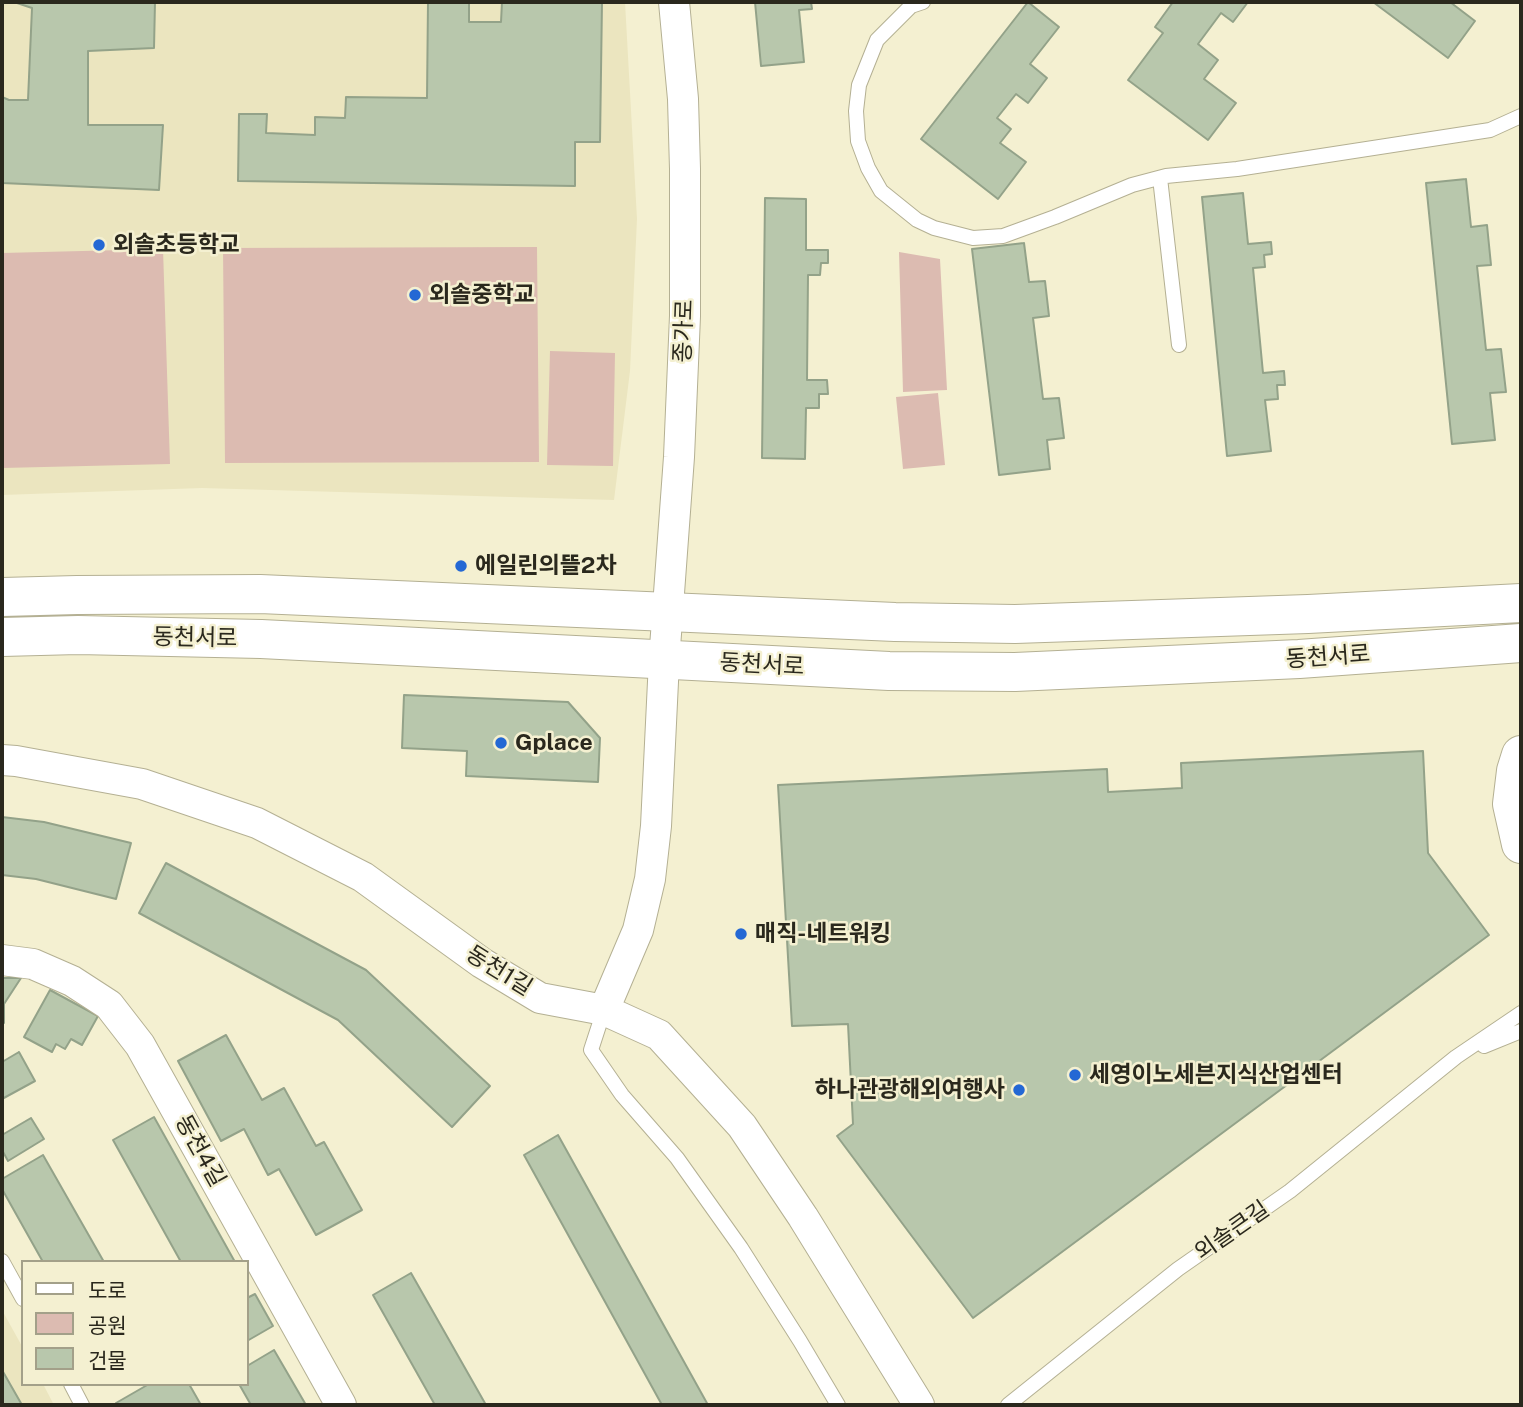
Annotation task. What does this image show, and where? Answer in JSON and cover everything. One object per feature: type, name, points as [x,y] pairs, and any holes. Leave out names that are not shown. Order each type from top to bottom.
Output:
[{"type":"main road","name":"동천서로","points":[[2,597],[77,594],[260,594],[667,613],[1015,624],[1308,614],[1521,603]]},
{"type":"main road","name":"동천서로","points":[[2,637],[78,635],[261,639],[889,671],[1015,672],[1299,659],[1521,642]]},
{"type":"main road","points":[[1521,755],[1512,804],[1521,844]]},
{"type":"street","name":"종가로","points":[[604,1010],[638,930],[650,879],[656,826],[685,316],[683,113],[674,2]]},
{"type":"street","name":"동천1길","points":[[2,760],[142,784],[257,823],[363,877],[482,963],[540,998],[604,1010],[659,1035],[742,1126],[803,1217],[919,1405]]},
{"type":"street","name":"동천4길","points":[[2,960],[33,964],[72,981],[109,1005],[140,1045],[341,1405]]},
{"type":"lane","points":[[923,2],[911,6],[877,40],[859,85],[856,111],[858,141],[868,168],[881,191],[916,220],[934,228],[973,238],[1003,236],[1132,185],[1160,178],[1237,169],[1490,130],[1521,116]]},
{"type":"lane","points":[[1160,178],[1179,345]]},
{"type":"lane","points":[[604,1010],[591,1050],[621,1095],[677,1158],[741,1248],[838,1405]]},
{"type":"lane","name":"외솔큰길","points":[[1008,1405],[1178,1269],[1290,1191],[1456,1057],[1521,1013]]},
{"type":"lane","name":"외솔큰길","points":[[1456,1057],[1521,1031]]},
{"type":"lane","points":[[2,1261],[21,1295]]},
{"type":"lane","points":[[72,1386],[82,1405]]},
{"type":"shaded area","name":"외솔중학교","points":[[2,2],[625,2],[637,219],[630,371],[614,500],[202,488],[2,495]]},
{"type":"shaded area","points":[[2,1310],[21,1344],[21,1386],[44,1386],[54,1405],[2,1405]]},
{"type":"green space","points":[[537,247],[539,462],[225,463],[223,248]]},
{"type":"green space","points":[[163,249],[170,464],[2,468],[2,253]]},
{"type":"green space","points":[[899,252],[940,259],[947,390],[903,392]]},
{"type":"green space","points":[[550,351],[615,353],[613,466],[547,465]]},
{"type":"green space","points":[[938,393],[945,465],[903,469],[896,397]]},
{"type":"building","points":[[14,2],[155,2],[154,48],[88,51],[88,125],[163,125],[159,190],[2,183],[2,97],[9,100],[28,100],[32,8]]},
{"type":"building","points":[[428,2],[469,2],[469,22],[501,22],[502,2],[602,2],[600,142],[575,142],[575,186],[238,181],[239,114],[267,114],[266,133],[315,135],[315,117],[345,118],[346,97],[427,98]]},
{"type":"building","points":[[755,2],[811,2],[812,9],[799,10],[804,62],[761,66]]},
{"type":"building","points":[[1028,2],[1059,27],[1030,64],[1047,78],[1028,103],[1016,94],[997,118],[1011,129],[1000,143],[1026,162],[998,199],[921,139]]},
{"type":"building","points":[[1173,2],[1248,2],[1233,22],[1221,13],[1198,44],[1218,60],[1204,79],[1236,103],[1208,140],[1128,80],[1163,33],[1155,27]]},
{"type":"building","points":[[1373,2],[1450,2],[1475,21],[1448,58]]},
{"type":"building","points":[[1466,179],[1471,227],[1487,225],[1491,265],[1477,266],[1486,350],[1501,349],[1506,392],[1490,393],[1495,440],[1452,444],[1426,183]]},
{"type":"building","points":[[1243,193],[1248,244],[1271,242],[1272,254],[1264,255],[1265,267],[1253,268],[1263,373],[1284,371],[1285,385],[1277,385],[1278,399],[1265,400],[1271,451],[1227,456],[1202,197]]},
{"type":"building","points":[[765,198],[806,199],[806,250],[828,250],[828,263],[821,263],[820,275],[808,275],[807,380],[827,380],[828,394],[819,394],[819,408],[806,408],[805,459],[762,458]]},
{"type":"building","points":[[1024,243],[1029,282],[1045,281],[1049,316],[1033,318],[1043,399],[1059,398],[1064,438],[1047,440],[1050,469],[999,475],[972,249]]},
{"type":"building","name":"Gplace","points":[[404,695],[568,702],[600,738],[598,782],[466,776],[467,751],[402,748]]},
{"type":"building","name":"세영이노세븐지식산업센터","points":[[1423,751],[1428,853],[1489,935],[973,1318],[837,1136],[853,1124],[848,1024],[792,1026],[778,785],[1107,769],[1108,792],[1182,788],[1181,763]]},
{"type":"building","points":[[2,817],[44,822],[131,843],[116,899],[36,879],[2,875]]},
{"type":"building","points":[[166,863],[366,970],[490,1086],[452,1127],[338,1020],[139,913]]},
{"type":"building","points":[[2,978],[21,978],[4,1004],[4,1023],[2,1023]]},
{"type":"building","points":[[50,990],[98,1016],[82,1045],[71,1039],[65,1049],[56,1044],[52,1052],[24,1037]]},
{"type":"building","points":[[226,1035],[262,1100],[284,1088],[316,1146],[324,1142],[362,1210],[316,1235],[279,1169],[268,1175],[244,1129],[221,1141],[178,1061]]},
{"type":"building","points":[[19,1052],[35,1081],[2,1099],[2,1062]]},
{"type":"building","points":[[154,1117],[234,1260],[180,1260],[113,1140]]},
{"type":"building","points":[[31,1118],[44,1139],[8,1161],[2,1150],[2,1135]]},
{"type":"building","points":[[558,1135],[708,1405],[662,1405],[524,1155]]},
{"type":"building","points":[[43,1155],[103,1260],[42,1260],[2,1189],[2,1179]]},
{"type":"building","points":[[411,1273],[486,1405],[435,1405],[373,1295]]},
{"type":"building","points":[[255,1294],[273,1326],[248,1340],[248,1298]]},
{"type":"building","points":[[274,1350],[306,1405],[251,1405],[240,1386],[248,1386],[248,1365]]},
{"type":"building","points":[[2,1370],[22,1405],[2,1405]]},
{"type":"building","points":[[146,1386],[190,1386],[201,1405],[118,1405],[116,1403]]},
{"type":"place","name":"외솔초등학교","points":[[99,245]]},
{"type":"place","name":"외솔중학교","points":[[415,295]]},
{"type":"place","name":"에일린의뜰2차","points":[[461,566]]},
{"type":"place","name":"Gplace","points":[[501,743]]},
{"type":"place","name":"매직-네트워킹","points":[[741,934]]},
{"type":"place","name":"세영이노세븐지식산업센터","points":[[1075,1075]]},
{"type":"place","name":"하나관광해외여행사","points":[[1019,1090]]}]
